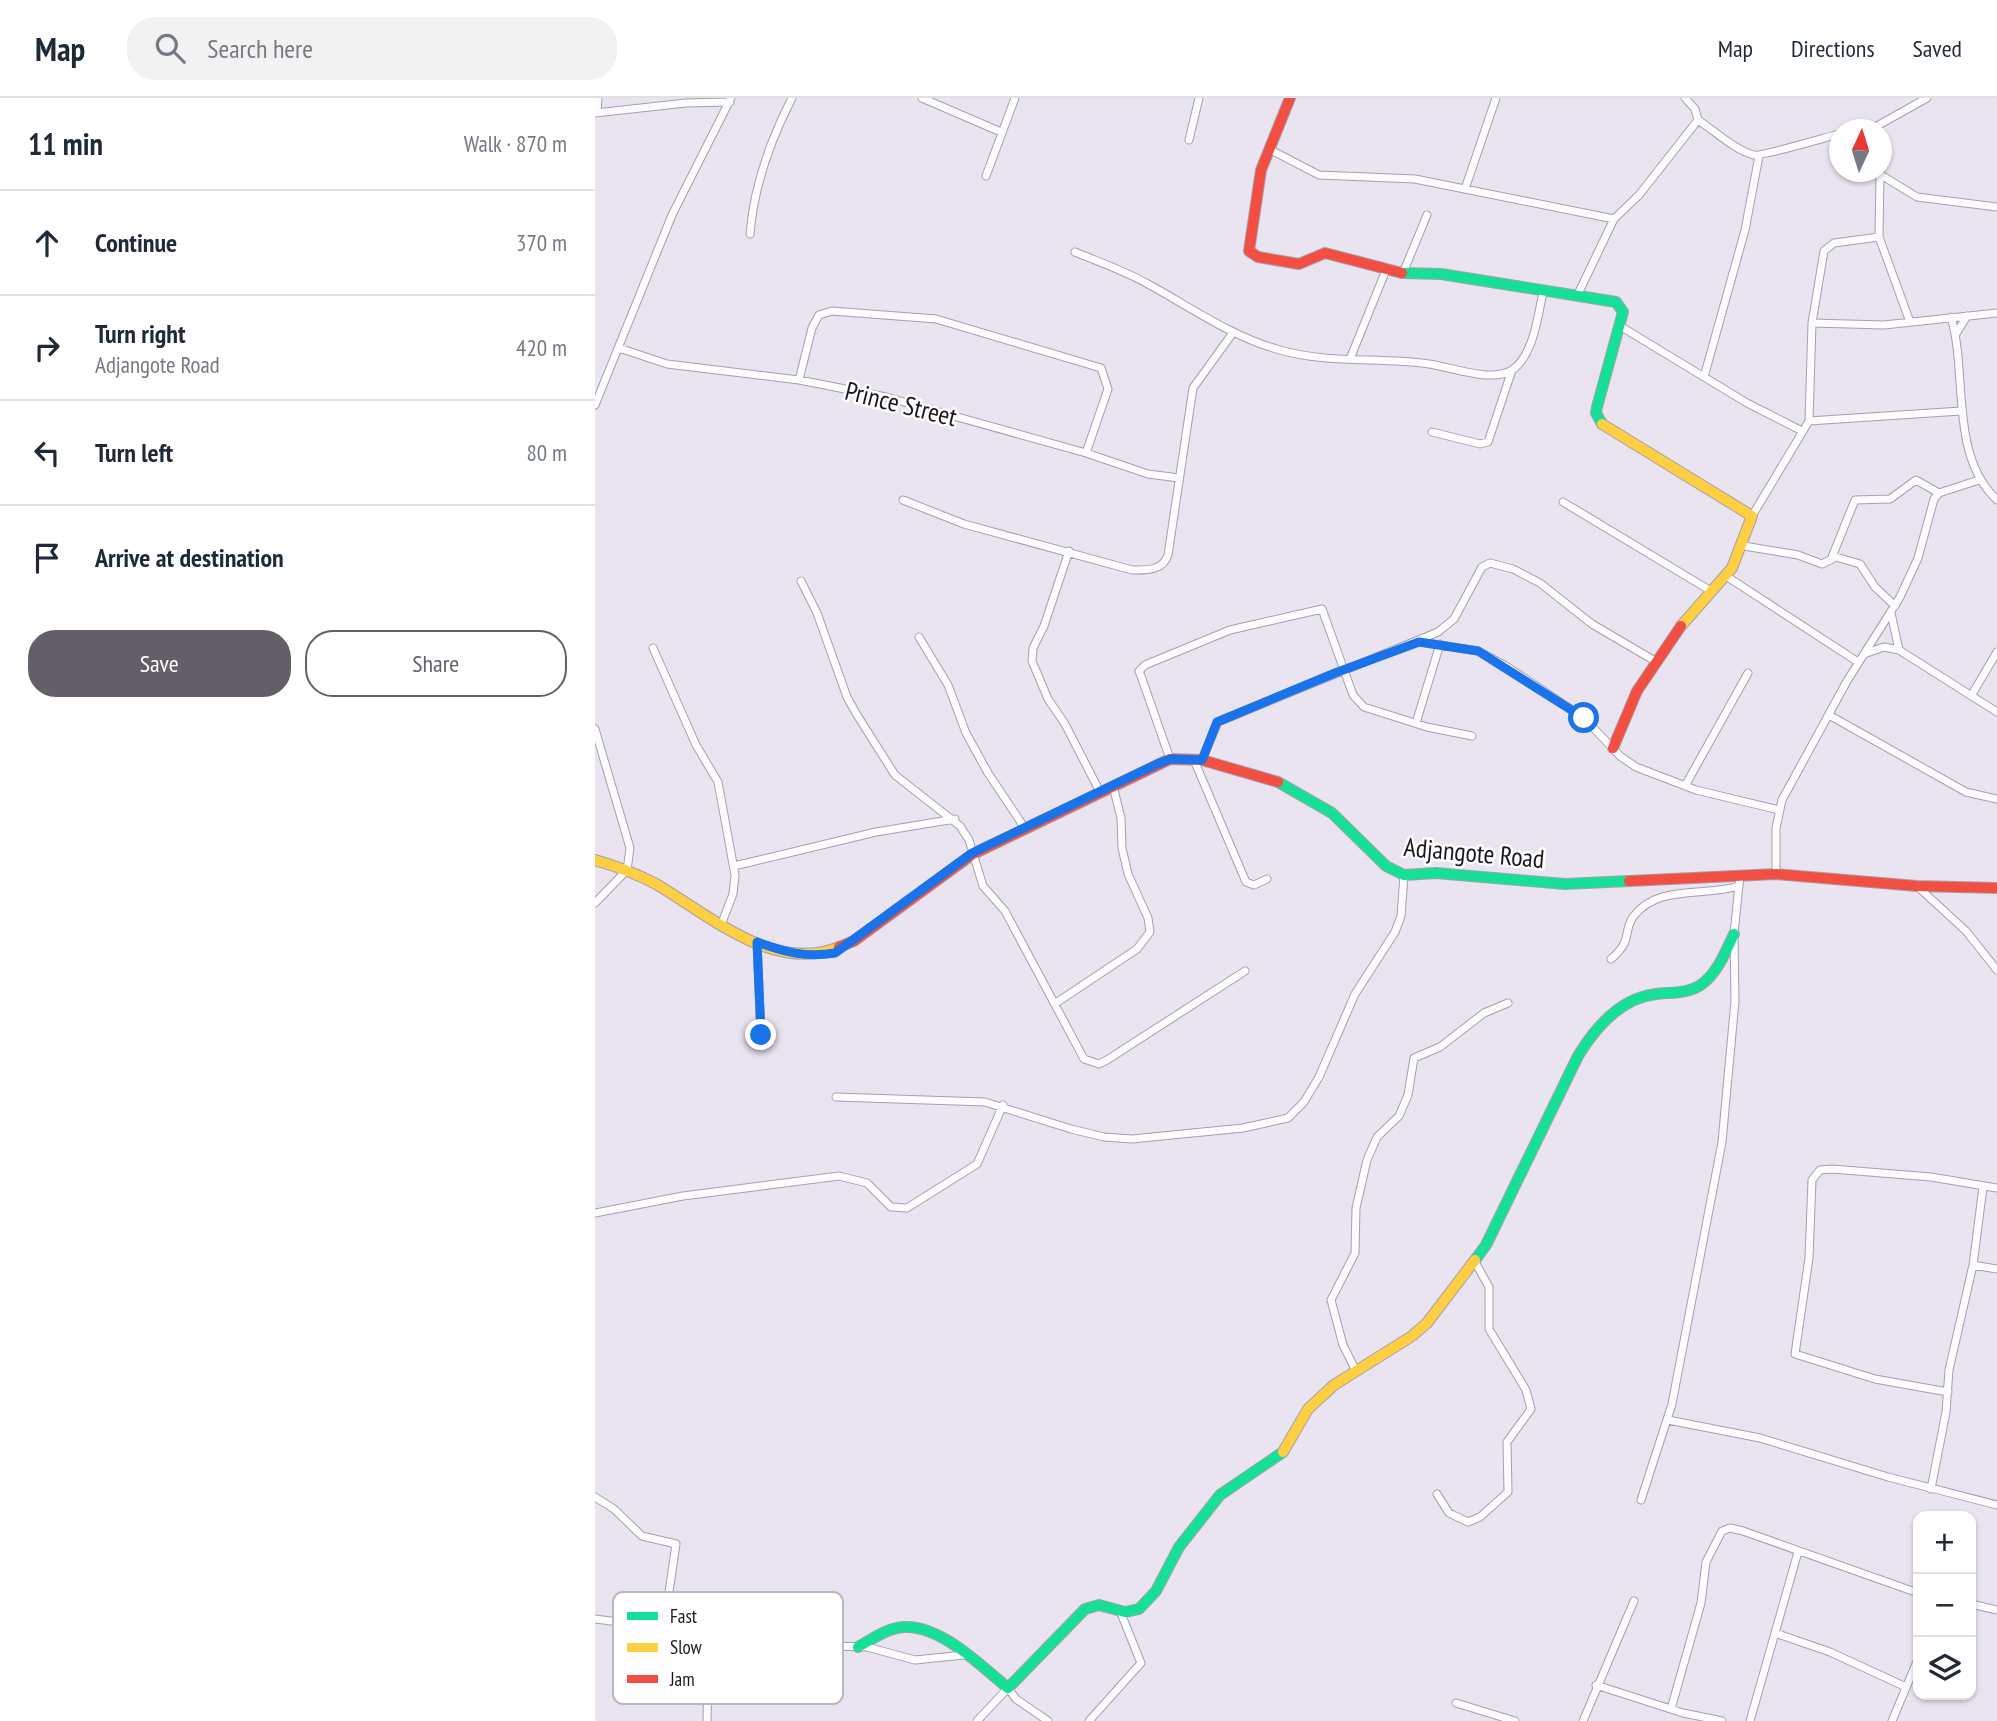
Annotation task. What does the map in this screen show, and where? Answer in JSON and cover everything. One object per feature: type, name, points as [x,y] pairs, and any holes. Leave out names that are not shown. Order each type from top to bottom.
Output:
[{"type":"street","points":[[595,405],[673,215],[730,100],[686,100],[596,113],[598,98]]},
{"type":"street","points":[[750,234],[753,205],[770,144],[792,98]]},
{"type":"street","points":[[922,98],[1002,132]]},
{"type":"street","points":[[986,176],[1015,98]]},
{"type":"street","points":[[1189,140],[1199,98]]},
{"type":"street","points":[[1290,98],[1261,170],[1249,251],[1258,257],[1299,264],[1325,253],[1354,258],[1386,270],[1403,273],[1453,275],[1621,305],[1620,326],[1597,405],[1598,419],[1610,430],[1752,516]]},
{"type":"street","points":[[1465,189],[1496,98]]},
{"type":"street","points":[[1685,98],[1695,109],[1698,120],[1751,155],[1759,156],[1829,137]]},
{"type":"street","points":[[1891,119],[1927,98]]},
{"type":"street","points":[[1577,296],[1614,219],[1639,195],[1698,120]]},
{"type":"street","points":[[1269,149],[1319,175],[1415,179],[1614,219]]},
{"type":"street","points":[[1704,377],[1745,230],[1759,156]]},
{"type":"street","points":[[1892,180],[1917,197],[1997,207]]},
{"type":"street","points":[[1881,182],[1879,237],[1910,322]]},
{"type":"street","points":[[1403,273],[1427,215]]},
{"type":"street","points":[[1613,748],[1619,724],[1655,661],[1726,576],[1744,546],[1752,516],[1809,421],[1812,323],[1824,251],[1835,243],[1877,240],[1879,237]]},
{"type":"street","points":[[1075,252],[1137,278],[1232,334],[1282,351],[1350,359],[1407,361],[1481,373],[1499,374],[1512,370]]},
{"type":"street","points":[[1350,359],[1386,270]]},
{"type":"street","points":[[1432,432],[1480,444],[1488,442],[1512,370],[1529,346],[1543,292]]},
{"type":"street","points":[[799,380],[812,328],[819,315],[832,311],[936,319],[1101,368],[1108,389],[1086,453]]},
{"type":"street","points":[[1812,323],[1852,326],[1997,313]]},
{"type":"street","points":[[1956,334],[1967,316]]},
{"type":"street","points":[[1951,317],[1956,334],[1961,411],[1979,480],[1997,500]]},
{"type":"street","points":[[1620,326],[1704,377],[1802,431]]},
{"type":"street","points":[[903,500],[964,524],[1132,570],[1159,567],[1166,562],[1168,555],[1193,388],[1232,334]]},
{"type":"street","name":"Prince Street","points":[[619,348],[667,364],[799,380],[886,397],[1086,453],[1148,474],[1179,478]]},
{"type":"street","points":[[1809,421],[1961,411]]},
{"type":"street","points":[[1744,546],[1798,555],[1822,564],[1832,557],[1855,500],[1890,499],[1916,480],[1939,493]]},
{"type":"street","points":[[1776,874],[1779,810],[1858,662],[1893,609],[1919,558],[1934,499],[1939,493],[1979,480]]},
{"type":"street","points":[[1563,502],[1711,591]]},
{"type":"street","points":[[1069,551],[1044,626],[1033,648],[1031,661],[1043,691],[1065,724],[1100,792]]},
{"type":"street","points":[[1832,557],[1860,564],[1893,609],[1899,650]]},
{"type":"street","points":[[1266,879],[1254,885],[1246,882],[1198,760],[1217,722],[1345,669],[1419,642],[1446,628],[1482,566],[1499,564],[1540,583],[1592,624],[1655,661]]},
{"type":"street","points":[[1726,576],[1858,662]]},
{"type":"street","points":[[800,581],[817,613],[847,696],[888,765],[903,782],[955,819],[969,841],[983,887],[1005,911],[1084,1059],[1099,1063],[1245,971]]},
{"type":"street","points":[[1170,759],[1140,676],[1139,671],[1145,665],[1230,630],[1322,609],[1342,656],[1353,695],[1364,707],[1472,736]]},
{"type":"street","points":[[1446,628],[1457,646]]},
{"type":"street","points":[[919,638],[948,685],[966,733],[988,774],[1024,827]]},
{"type":"street","points":[[1419,642],[1478,651],[1506,666],[1584,718],[1636,767],[1729,800],[1779,810]]},
{"type":"street","points":[[1416,723],[1440,644]]},
{"type":"street","points":[[1864,654],[1884,647],[1899,650],[1997,712]]},
{"type":"street","points":[[653,648],[696,745],[718,782],[734,866],[733,894],[721,925]]},
{"type":"street","points":[[1971,696],[1997,652]]},
{"type":"street","points":[[1335,673],[1342,656]]},
{"type":"street","points":[[1685,786],[1748,673]]},
{"type":"street","points":[[1829,715],[1966,792],[1997,799]]},
{"type":"street","points":[[595,729],[605,772],[622,815],[630,848],[627,870],[595,903]]},
{"type":"street","name":"Adjangote Road","points":[[595,860],[627,870],[721,925],[757,942],[792,954],[815,956],[835,953],[972,853],[1170,759],[1198,760],[1282,783],[1309,796],[1332,813],[1386,866],[1404,875],[1436,873],[1565,884],[1739,880],[1776,874],[1917,886],[1997,888]]},
{"type":"street","points":[[1055,1003],[1137,949],[1150,932],[1148,918],[1128,874],[1122,848],[1121,818],[1113,786]]},
{"type":"street","points":[[734,866],[876,832],[955,819]]},
{"type":"street","points":[[835,1097],[931,1098],[1003,1105],[1071,1129],[1104,1137],[1132,1139],[1243,1128],[1288,1118],[1304,1102],[1319,1077],[1355,994],[1395,932],[1401,916],[1404,875]]},
{"type":"street","points":[[1641,1500],[1668,1420],[1722,1142],[1734,1001],[1734,934],[1739,880]]},
{"type":"street","points":[[1611,959],[1628,940],[1633,917],[1652,899],[1660,895],[1710,894],[1739,880]]},
{"type":"street","points":[[1917,886],[1966,931],[1997,970]]},
{"type":"street","points":[[977,1721],[1077,1614],[1093,1606],[1132,1612],[1149,1601],[1179,1547],[1220,1494],[1285,1451],[1308,1409],[1334,1385],[1412,1336],[1427,1323],[1475,1262],[1593,1033],[1613,1014],[1637,999],[1701,985],[1709,977],[1734,934]]},
{"type":"street","points":[[757,942],[761,1035]]},
{"type":"street","points":[[1356,1371],[1343,1345],[1331,1300],[1355,1253],[1356,1208],[1367,1160],[1377,1137],[1399,1116],[1408,1096],[1414,1058],[1440,1047],[1484,1013],[1507,1003]]},
{"type":"street","points":[[595,1213],[683,1196],[839,1176],[867,1183],[891,1207],[907,1208],[977,1164],[1003,1105]]},
{"type":"street","points":[[1948,1392],[1875,1379],[1795,1354],[1809,1258],[1812,1180],[1821,1170],[1832,1169],[1931,1177],[1997,1188]]},
{"type":"street","points":[[1931,1489],[1948,1392],[1949,1370],[1973,1265],[1983,1187]]},
{"type":"street","points":[[1437,1494],[1449,1513],[1468,1522],[1480,1517],[1504,1497],[1510,1485],[1507,1442],[1531,1409],[1526,1390],[1489,1329],[1489,1287],[1475,1262]]},
{"type":"street","points":[[1973,1265],[1997,1269]]},
{"type":"street","points":[[1668,1420],[1760,1438],[1931,1489],[1997,1505]]},
{"type":"street","points":[[595,1497],[614,1509],[642,1536],[675,1544],[669,1592]]},
{"type":"street","points":[[1671,1709],[1701,1603],[1706,1562],[1723,1531],[1730,1528],[1743,1531],[1913,1591]]},
{"type":"street","points":[[1750,1721],[1798,1552]]},
{"type":"street","points":[[1583,1721],[1596,1685],[1634,1601]]},
{"type":"street","points":[[1976,1605],[1997,1610]]},
{"type":"street","points":[[1089,1721],[1141,1663],[1119,1611]]},
{"type":"street","points":[[595,1619],[613,1621]]},
{"type":"street","points":[[858,1647],[882,1633],[907,1627],[927,1632],[964,1654],[1008,1688],[1016,1699],[1048,1721]]},
{"type":"street","points":[[1775,1633],[1830,1651],[1906,1687]]},
{"type":"street","points":[[843,1646],[883,1649],[915,1660],[964,1654]]},
{"type":"street","points":[[1892,1721],[1913,1671]]},
{"type":"street","points":[[1596,1685],[1671,1709],[1722,1721]]},
{"type":"street","points":[[1457,1703],[1515,1721]]},
{"type":"traffic: fast","points":[[1402,273],[1441,274],[1616,302],[1623,312],[1597,407],[1596,413],[1602,424]]},
{"type":"traffic: fast","points":[[1278,782],[1332,813],[1386,866],[1404,875],[1436,873],[1565,884],[1629,881]]},
{"type":"traffic: fast","points":[[1475,1260],[1486,1245],[1578,1056],[1592,1035],[1610,1016],[1631,1001],[1656,994],[1686,991],[1702,984],[1717,967],[1734,934]]},
{"type":"traffic: fast","points":[[858,1647],[892,1629],[918,1628],[960,1648],[1008,1688],[1085,1609],[1099,1605],[1125,1612],[1139,1609],[1156,1591],[1179,1547],[1220,1495],[1283,1452]]},
{"type":"traffic: slow","points":[[1602,424],[1752,516],[1732,568],[1681,626]]},
{"type":"traffic: slow","points":[[595,860],[656,884],[720,925],[767,947],[790,953],[815,953],[839,947]]},
{"type":"traffic: slow","points":[[1283,1452],[1308,1409],[1334,1385],[1412,1336],[1427,1323],[1475,1260]]},
{"type":"traffic: jam","points":[[1290,98],[1261,170],[1249,251],[1258,257],[1299,264],[1325,253],[1402,273]]},
{"type":"traffic: jam","points":[[1613,748],[1637,691],[1681,626]]},
{"type":"traffic: jam","points":[[839,947],[854,941],[973,854],[1170,759],[1202,760],[1278,782]]},
{"type":"traffic: jam","points":[[1629,881],[1776,874],[1917,886],[1997,888]]},
{"type":"route","points":[[761,1035],[757,942],[792,954],[815,956],[835,953],[972,853],[1137,772],[1170,759],[1202,760],[1203,751],[1217,722],[1257,708],[1339,671],[1419,642],[1457,646],[1478,651],[1506,666],[1584,718]]}]
